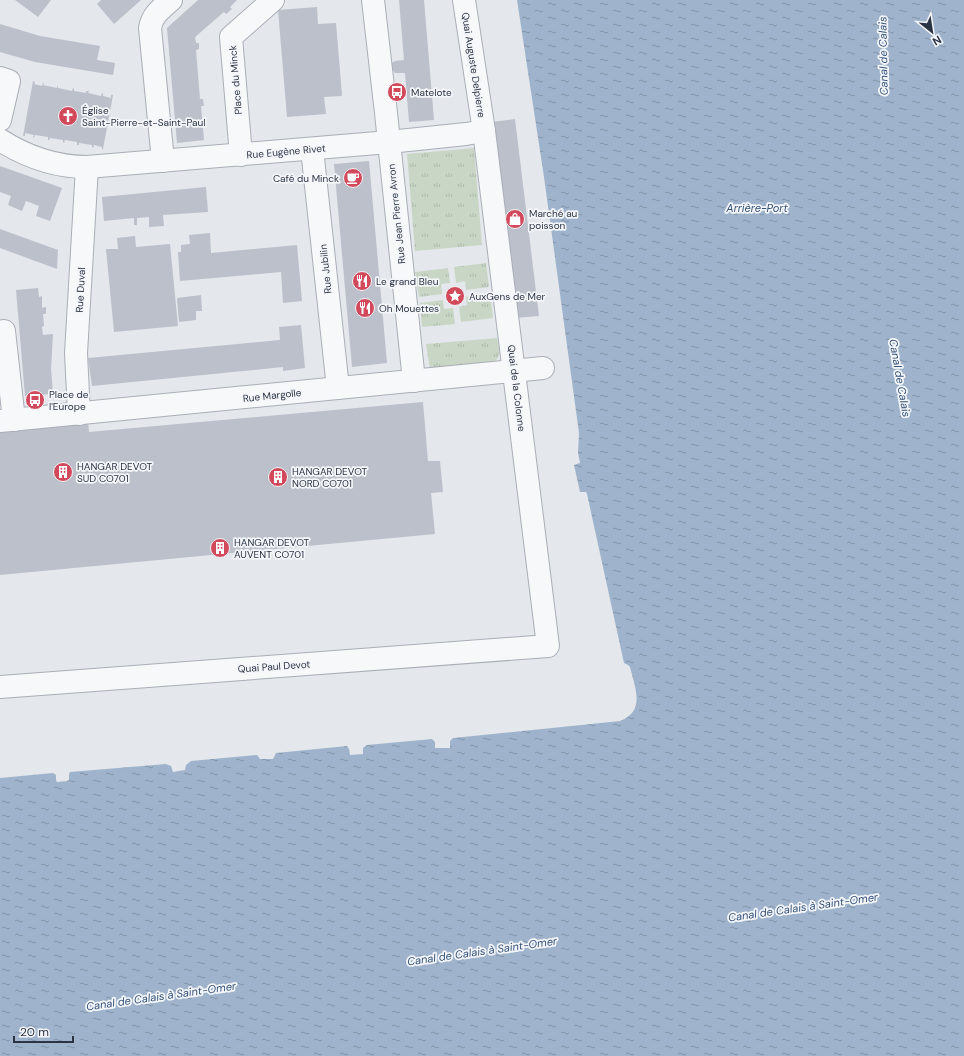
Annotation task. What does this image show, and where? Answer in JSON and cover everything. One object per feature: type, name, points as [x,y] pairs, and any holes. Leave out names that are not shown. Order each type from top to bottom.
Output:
[{"type":"street","points":[[163,161],[150,28],[155,14],[171,0]]},
{"type":"street","name":"Place du Minck","points":[[241,155],[231,37],[273,0]]},
{"type":"street","name":"Rue Jean Pierre Avron","points":[[373,0],[414,381]]},
{"type":"street","name":"Quai Auguste Delpierre","points":[[464,0],[484,131]]},
{"type":"street","points":[[0,120],[4,80]]},
{"type":"street","name":"Rue Eugène Rivet","points":[[0,140],[25,154],[53,164],[87,167],[312,149],[484,131]]},
{"type":"street","name":"Quai de la Colonne","points":[[484,131],[548,646]]},
{"type":"street","name":"Rue Jubilin","points":[[312,149],[338,388]]},
{"type":"street","name":"Rue Duval","points":[[79,414],[76,353],[87,167]]},
{"type":"street","points":[[0,332],[4,331],[7,420]]},
{"type":"street","name":"Rue Margolle","points":[[7,420],[544,368]]},
{"type":"street","name":"Quai Paul Devot","points":[[0,687],[548,646]]},
{"type":"green space","points":[[474,148],[482,245],[415,251],[407,154]]},
{"type":"green space","points":[[486,263],[489,287],[466,290],[465,281],[456,283],[454,267]]},
{"type":"green space","points":[[448,268],[450,283],[441,284],[442,294],[419,297],[415,272]]},
{"type":"green space","points":[[490,293],[493,318],[461,322],[459,307],[467,305],[466,297]]},
{"type":"green space","points":[[443,300],[444,309],[453,308],[455,324],[422,327],[420,303]]},
{"type":"green space","points":[[497,338],[499,354],[493,363],[430,370],[426,344]]},
{"type":"water","name":"Arrière-Port","points":[[517,0],[964,0],[964,1056],[0,1056],[0,778],[53,773],[56,775],[57,782],[69,780],[70,772],[166,764],[171,766],[173,772],[185,770],[186,765],[191,761],[257,755],[260,759],[273,759],[276,753],[347,746],[350,755],[363,754],[363,748],[367,745],[432,739],[435,742],[435,748],[450,748],[450,741],[453,738],[620,721],[628,717],[636,705],[636,691],[630,667],[624,663],[587,494],[586,492],[580,492],[574,465],[580,463],[578,453],[579,433],[544,177]]},
{"type":"building","points":[[15,0],[51,0],[38,17]]},
{"type":"building","points":[[101,0],[141,0],[114,24],[97,4]]},
{"type":"building","points":[[198,0],[237,0],[230,7],[232,9],[226,14],[224,12],[195,37],[196,43],[199,43],[199,49],[196,50],[200,99],[203,99],[204,106],[201,106],[204,140],[177,143],[167,28]]},
{"type":"building","points":[[399,0],[424,0],[434,120],[409,122],[405,73],[395,73],[390,67],[395,61],[404,60]]},
{"type":"building","points":[[317,7],[318,24],[336,23],[342,95],[324,97],[326,114],[287,117],[278,10]]},
{"type":"building","points":[[0,24],[40,36],[100,46],[97,60],[115,63],[113,75],[35,62],[0,52]]},
{"type":"building","name":"Église Saint-Pierre-et-Saint-Paul","points":[[33,81],[35,82],[34,84],[42,86],[44,83],[43,85],[57,88],[58,85],[58,88],[72,91],[73,88],[74,91],[86,93],[86,91],[89,91],[88,93],[101,96],[102,93],[103,96],[111,98],[111,95],[113,95],[103,149],[102,147],[94,145],[93,148],[92,145],[79,143],[79,145],[77,145],[77,142],[65,140],[64,143],[63,140],[50,138],[48,140],[48,137],[35,135],[34,138],[34,135],[25,133],[25,136],[23,136]]},
{"type":"building","name":"Marché au poisson","points":[[515,119],[539,316],[515,318],[491,122]]},
{"type":"building","points":[[369,161],[387,363],[352,367],[334,164]]},
{"type":"building","points":[[0,166],[62,188],[50,221],[36,216],[39,206],[26,201],[22,211],[8,205],[11,196],[0,192]]},
{"type":"building","points":[[206,187],[208,212],[163,215],[164,226],[149,227],[149,217],[137,218],[137,225],[134,225],[134,218],[104,221],[102,197]]},
{"type":"building","points":[[0,229],[58,250],[57,269],[0,248]]},
{"type":"building","points":[[210,233],[211,253],[297,245],[302,301],[283,303],[281,272],[180,281],[178,252],[181,252],[181,245],[190,244],[189,235]]},
{"type":"building","points":[[135,236],[136,247],[170,244],[178,326],[114,332],[106,249],[118,249],[117,238]]},
{"type":"building","points":[[38,288],[39,297],[42,296],[42,308],[46,307],[46,314],[43,314],[43,335],[53,334],[51,369],[53,394],[25,396],[16,290]]},
{"type":"building","points":[[201,295],[202,311],[196,311],[196,320],[179,322],[177,298]]},
{"type":"building","points":[[301,325],[305,368],[283,371],[283,367],[92,386],[88,358],[280,340],[279,327]]},
{"type":"building","points":[[423,402],[428,461],[440,461],[443,492],[431,493],[435,534],[0,575],[0,429],[88,421],[89,432]]},
{"type":"place","name":"Matelote","points":[[397,92]]},
{"type":"place","name":"Église Saint-Pierre-et-Saint-Paul","points":[[68,116]]},
{"type":"place","name":"Café du Minck","points":[[353,178]]},
{"type":"place","name":"Marché au poisson","points":[[515,219]]},
{"type":"place","name":"Le grand Bleu","points":[[362,281]]},
{"type":"place","name":"AuxGens de Mer","points":[[455,296]]},
{"type":"place","name":"Oh Mouettes","points":[[365,308]]},
{"type":"place","name":"Place de l'Europe","points":[[35,400]]},
{"type":"place","name":"HANGAR DEVOT SUD CO701","points":[[63,472]]},
{"type":"place","name":"HANGAR DEVOT NORD CO701","points":[[278,477]]},
{"type":"place","name":"HANGAR DEVOT AUVENT CO701","points":[[220,548]]},
{"type":"water label","name":"Canal de Calais","points":[[883,56]]},
{"type":"water label","name":"Canal de Calais","points":[[900,378]]},
{"type":"water label","name":"Canal de Calais à Saint-Omer","points":[[803,907]]},
{"type":"water label","name":"Canal de Calais à Saint-Omer","points":[[482,951]]},
{"type":"water label","name":"Canal de Calais à Saint-Omer","points":[[161,996]]}]
